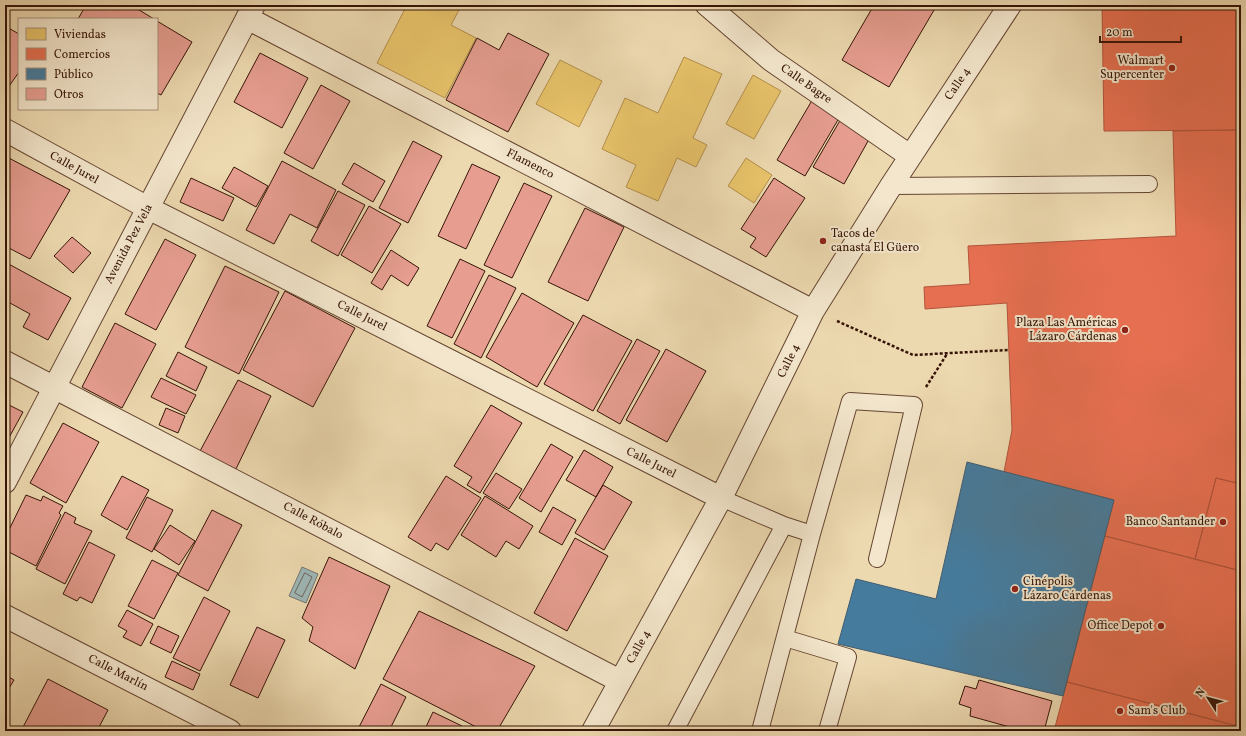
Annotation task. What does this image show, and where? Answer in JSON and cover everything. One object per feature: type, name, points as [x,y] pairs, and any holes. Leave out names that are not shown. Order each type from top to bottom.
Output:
[{"type":"street","name":"Calle Bagre","points":[[707,5],[771,60],[910,156]]},
{"type":"street","name":"Calle 4","points":[[593,731],[721,498],[814,311],[890,186],[1010,5]]},
{"type":"street","name":"Avenida Pez Vela","points":[[5,482],[251,11]]},
{"type":"street","name":"Flamenco","points":[[251,11],[814,311]]},
{"type":"street","name":"Calle Jurel","points":[[5,130],[148,208],[721,498]]},
{"type":"street","name":"Calle Róbalo","points":[[5,362],[620,681]]},
{"type":"street","name":"Calle Marlín","points":[[5,616],[230,731]]},
{"type":"lane","points":[[890,186],[1149,184]]},
{"type":"lane","points":[[760,731],[812,534],[850,401],[914,405],[877,559]]},
{"type":"lane","points":[[721,498],[784,525],[812,534]]},
{"type":"lane","points":[[677,729],[784,525]]},
{"type":"lane","points":[[785,638],[848,657],[827,731]]},
{"type":"path","points":[[814,311],[913,355],[1009,350]]},
{"type":"path","points":[[914,405],[948,354]]},
{"type":"water","points":[[302,567],[318,574],[306,603],[289,596]]},
{"type":"building: Viviendas","points":[[407,5],[455,5],[460,8],[451,25],[476,38],[445,98],[377,63]]},
{"type":"building: Viviendas","points":[[684,57],[722,74],[693,138],[707,145],[696,167],[677,158],[658,201],[626,187],[636,165],[602,149],[625,98],[658,113]]},
{"type":"building: Viviendas","points":[[560,60],[602,81],[579,127],[536,104]]},
{"type":"building: Viviendas","points":[[753,75],[781,91],[754,139],[726,124]]},
{"type":"building: Viviendas","points":[[746,158],[772,175],[754,203],[728,186]]},
{"type":"building: Comercios","name":"Walmart Supercenter","points":[[1102,5],[1241,5],[1241,130],[1104,131]]},
{"type":"building: Comercios","name":"Plaza Las Américas Lázaro Cárdenas","points":[[1241,130],[1241,484],[1216,478],[1195,559],[1105,536],[1114,500],[1004,472],[1012,430],[1007,303],[925,309],[924,287],[970,284],[968,246],[1176,236],[1173,131]]},
{"type":"building: Comercios","name":"Banco Santander","points":[[1216,478],[1241,484],[1241,571],[1195,559]]},
{"type":"building: Comercios","name":"Office Depot","points":[[1105,536],[1241,571],[1241,727],[1067,682]]},
{"type":"building: Comercios","name":"Sam's Club","points":[[1067,682],[1241,727],[1241,731],[1054,731]]},
{"type":"building: Público","name":"Cinépolis Lázaro Cárdenas","points":[[967,462],[1114,500],[1063,696],[838,644],[856,579],[936,599]]},
{"type":"building: Otros","points":[[86,5],[131,5],[152,18],[79,18]]},
{"type":"building: Otros","points":[[874,5],[937,5],[889,87],[842,60]]},
{"type":"building: Otros","points":[[158,22],[192,42],[161,95],[158,94]]},
{"type":"building: Otros","points":[[5,26],[18,33],[18,73],[5,92]]},
{"type":"building: Otros","points":[[508,33],[549,54],[508,132],[446,100],[477,38],[499,50]]},
{"type":"building: Otros","points":[[260,53],[308,78],[282,128],[234,102]]},
{"type":"building: Otros","points":[[321,85],[350,101],[313,169],[284,153]]},
{"type":"building: Otros","points":[[814,97],[842,113],[805,176],[777,160]]},
{"type":"building: Otros","points":[[842,117],[872,134],[844,184],[813,167]]},
{"type":"building: Otros","points":[[413,141],[442,156],[408,223],[379,208]]},
{"type":"building: Otros","points":[[5,156],[70,190],[30,259],[5,246]]},
{"type":"building: Otros","points":[[282,161],[336,190],[317,228],[290,214],[274,244],[246,230]]},
{"type":"building: Otros","points":[[354,163],[385,181],[373,202],[342,184]]},
{"type":"building: Otros","points":[[472,164],[500,177],[466,249],[438,236]]},
{"type":"building: Otros","points":[[234,167],[268,186],[256,207],[222,188]]},
{"type":"building: Otros","points":[[191,178],[234,198],[223,221],[180,202]]},
{"type":"building: Otros","points":[[774,178],[805,198],[766,257],[750,247],[756,238],[741,229]]},
{"type":"building: Otros","points":[[524,183],[552,196],[512,278],[484,265]]},
{"type":"building: Otros","points":[[338,191],[365,205],[338,256],[311,241]]},
{"type":"building: Otros","points":[[369,206],[401,224],[372,273],[341,255]]},
{"type":"building: Otros","points":[[585,208],[624,227],[588,301],[548,282]]},
{"type":"building: Otros","points":[[72,237],[91,253],[73,273],[54,256]]},
{"type":"building: Otros","points":[[165,239],[196,255],[156,330],[125,314]]},
{"type":"building: Otros","points":[[391,250],[419,268],[408,286],[391,275],[382,290],[371,283]]},
{"type":"building: Otros","points":[[460,259],[485,271],[452,338],[427,326]]},
{"type":"building: Otros","points":[[5,262],[71,298],[48,340],[23,327],[30,314],[10,303],[5,312]]},
{"type":"building: Otros","points":[[225,266],[279,292],[239,374],[185,347]]},
{"type":"building: Otros","points":[[489,275],[516,288],[481,358],[454,344]]},
{"type":"building: Otros","points":[[285,291],[355,328],[313,407],[243,370]]},
{"type":"building: Otros","points":[[522,293],[574,323],[537,387],[486,357]]},
{"type":"building: Otros","points":[[583,315],[632,341],[593,411],[544,384]]},
{"type":"building: Otros","points":[[115,323],[156,344],[122,408],[82,387]]},
{"type":"building: Otros","points":[[637,339],[660,351],[620,424],[597,411]]},
{"type":"building: Otros","points":[[666,349],[706,371],[667,442],[626,420]]},
{"type":"building: Otros","points":[[178,352],[207,367],[196,391],[166,376]]},
{"type":"building: Otros","points":[[161,378],[196,395],[186,414],[151,397]]},
{"type":"building: Otros","points":[[238,380],[271,396],[236,469],[199,453]]},
{"type":"building: Otros","points":[[5,403],[23,412],[5,445]]},
{"type":"building: Otros","points":[[491,405],[522,423],[480,493],[467,485],[472,477],[454,466]]},
{"type":"building: Otros","points":[[166,408],[185,416],[178,433],[159,425]]},
{"type":"building: Otros","points":[[63,423],[99,442],[66,503],[30,483]]},
{"type":"building: Otros","points":[[551,444],[573,457],[541,512],[519,498]]},
{"type":"building: Otros","points":[[584,450],[613,467],[596,497],[566,480]]},
{"type":"building: Otros","points":[[496,473],[522,489],[509,509],[483,493]]},
{"type":"building: Otros","points":[[122,476],[149,490],[127,530],[101,515]]},
{"type":"building: Otros","points":[[446,476],[481,498],[448,550],[436,543],[431,551],[408,537]]},
{"type":"building: Otros","points":[[603,485],[632,502],[604,550],[575,533]]},
{"type":"building: Otros","points":[[26,495],[41,501],[43,496],[63,506],[59,513],[61,515],[36,566],[5,550],[5,538]]},
{"type":"building: Otros","points":[[485,496],[533,526],[519,549],[506,541],[496,557],[461,535]]},
{"type":"building: Otros","points":[[147,497],[173,510],[152,552],[126,538]]},
{"type":"building: Otros","points":[[553,507],[576,520],[562,545],[539,532]]},
{"type":"building: Otros","points":[[212,510],[242,525],[208,591],[178,575]]},
{"type":"building: Otros","points":[[65,512],[76,518],[74,523],[92,531],[65,584],[36,569]]},
{"type":"building: Otros","points":[[170,525],[195,541],[179,565],[154,549]]},
{"type":"building: Otros","points":[[575,538],[608,556],[567,631],[534,613]]},
{"type":"building: Otros","points":[[89,542],[115,555],[92,603],[80,597],[77,601],[63,594]]},
{"type":"building: Otros","points":[[329,557],[390,586],[355,669],[309,641],[313,627],[302,618]]},
{"type":"building: Otros","points":[[152,560],[178,573],[154,619],[128,606]]},
{"type":"building: Otros","points":[[204,597],[230,611],[200,671],[173,658]]},
{"type":"building: Otros","points":[[127,610],[153,624],[141,646],[123,637],[127,631],[118,626]]},
{"type":"building: Otros","points":[[419,611],[535,666],[497,731],[484,731],[383,679]]},
{"type":"building: Otros","points":[[158,626],[179,636],[171,653],[150,643]]},
{"type":"building: Otros","points":[[257,627],[285,640],[258,698],[230,685]]},
{"type":"building: Otros","points":[[172,661],[200,674],[193,690],[165,677]]},
{"type":"building: Otros","points":[[5,675],[14,680],[5,695]]},
{"type":"building: Otros","points":[[48,679],[108,710],[97,731],[21,731]]},
{"type":"building: Otros","points":[[979,680],[1052,701],[1044,731],[1024,731],[970,716],[971,708],[959,704],[965,686],[976,689]]},
{"type":"building: Otros","points":[[381,684],[406,697],[389,731],[362,731],[358,729]]},
{"type":"building: Otros","points":[[433,712],[462,726],[459,731],[424,731]]},
{"type":"place","name":"Walmart Supercenter","points":[[1172,68]]},
{"type":"place","name":"Tacos de canasta El Güero","points":[[823,241]]},
{"type":"place","name":"Plaza Las Américas Lázaro Cárdenas","points":[[1125,330]]},
{"type":"place","name":"Banco Santander","points":[[1223,522]]},
{"type":"place","name":"Cinépolis Lázaro Cárdenas","points":[[1015,589]]},
{"type":"place","name":"Office Depot","points":[[1161,626]]},
{"type":"place","name":"Sam's Club","points":[[1120,711]]}]
